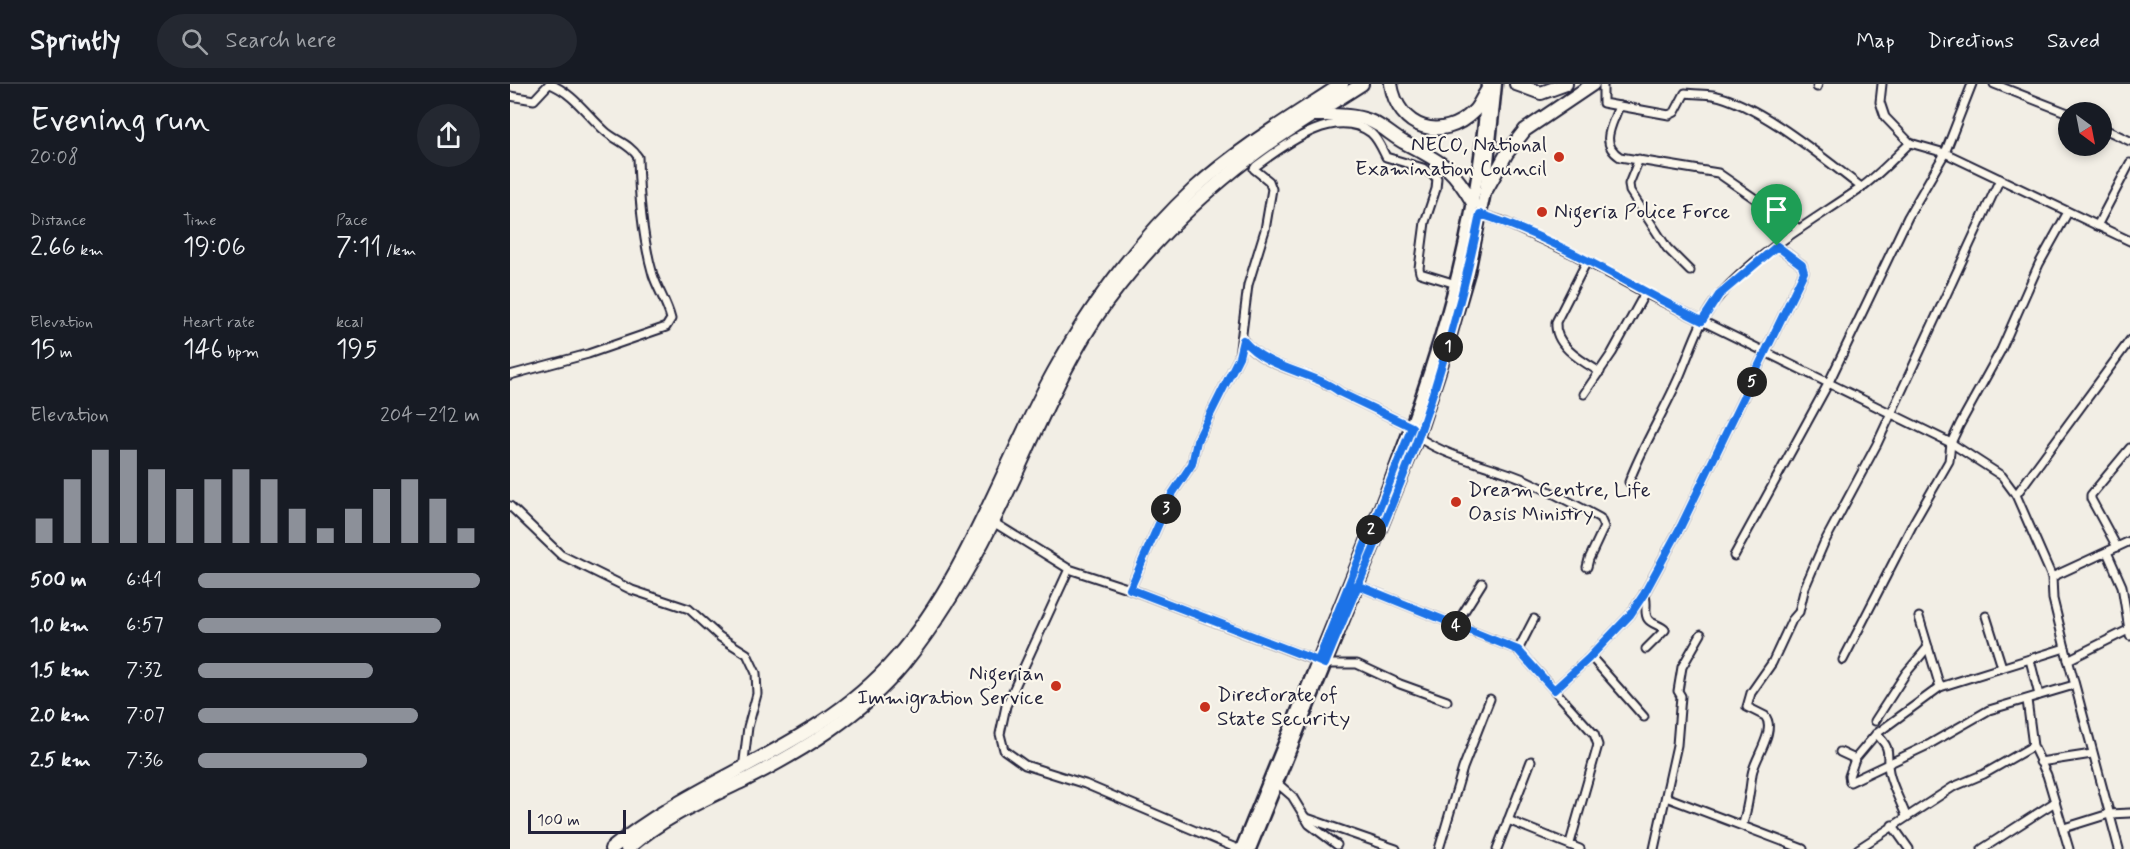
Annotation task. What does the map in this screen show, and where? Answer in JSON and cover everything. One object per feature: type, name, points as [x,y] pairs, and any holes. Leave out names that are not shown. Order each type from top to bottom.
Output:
[{"type":"highway","points":[[1313,110],[1324,84]]},
{"type":"highway","points":[[632,848],[669,818],[780,762],[865,704],[901,667],[939,617],[993,522],[1063,376],[1106,305],[1154,244],[1206,194],[1313,110],[1342,84]]},
{"type":"highway","points":[[611,849],[665,810],[810,732],[856,698],[895,660],[934,609],[1052,374],[1096,298],[1129,258],[1196,187],[1313,110],[1362,84]]},
{"type":"highway","points":[[1391,84],[1396,104],[1403,116],[1425,127],[1449,126],[1463,119],[1474,111],[1490,87]]},
{"type":"highway","points":[[1516,84],[1541,93],[1566,84]]},
{"type":"highway","points":[[1485,192],[1507,153],[1525,130],[1593,84]]},
{"type":"highway","points":[[1313,110],[1358,118],[1381,127],[1404,143],[1443,163],[1458,178],[1473,203]]},
{"type":"main road","points":[[1250,849],[1277,783],[1321,662],[1357,585],[1450,337],[1468,272],[1485,192],[1490,87]]},
{"type":"main road","points":[[1240,849],[1321,662],[1415,432],[1456,284],[1473,203],[1490,87]]},
{"type":"street","points":[[510,96],[534,100],[550,84],[577,102],[606,132],[633,149],[638,158],[642,222],[653,277],[668,305],[671,319],[666,327],[588,354],[510,375]]},
{"type":"street","points":[[1603,84],[1603,103],[1669,115],[1675,112],[1685,93],[1713,95],[1758,115],[1861,187]]},
{"type":"street","points":[[1882,84],[1880,102],[1885,117],[1910,143],[1945,153],[2130,241]]},
{"type":"street","points":[[1734,556],[1828,384],[1908,217],[1945,153],[1972,84]]},
{"type":"street","points":[[1994,84],[2058,109]]},
{"type":"street","points":[[1619,106],[1609,138],[1609,148],[1620,157],[1718,173],[1799,229]]},
{"type":"street","points":[[1130,589],[1172,494],[1192,464],[1197,441],[1239,357],[1243,340],[1242,329],[1248,285],[1265,230],[1272,189],[1269,181],[1254,170],[1308,131],[1329,125],[1359,127],[1371,133],[1386,157],[1423,168],[1437,178],[1436,189],[1425,222],[1419,268],[1420,273],[1425,276],[1456,284]]},
{"type":"street","points":[[2112,133],[2130,141]]},
{"type":"street","points":[[1629,482],[1642,449],[1679,377],[1702,321],[1725,289],[1799,229],[1861,187],[1910,143]]},
{"type":"street","points":[[1639,159],[1629,184],[1630,191],[1667,248],[1690,271]]},
{"type":"street","points":[[2097,226],[2130,163]]},
{"type":"street","points":[[1743,824],[1752,794],[1752,773],[1764,745],[1768,723],[1765,716],[1750,710],[1746,703],[1772,663],[1792,620],[1799,612],[1805,587],[1824,543],[1889,414],[2000,179]]},
{"type":"street","points":[[1843,660],[1914,522],[1949,461],[1951,443],[2001,350],[2039,264],[2068,212]]},
{"type":"street","points":[[1480,214],[1502,221],[1587,261],[1645,293],[1951,443],[1992,467],[2010,484],[2052,577],[2053,599],[2074,685],[2119,849]]},
{"type":"street","points":[[1554,690],[1588,659],[1630,615],[1681,526],[1804,272],[1802,265],[1777,246]]},
{"type":"street","points":[[1587,261],[1556,322],[1556,329],[1558,337],[1574,355],[1600,372]]},
{"type":"street","points":[[1584,394],[1600,372],[1645,293]]},
{"type":"street","points":[[1243,340],[1265,360],[1331,386],[1415,432],[1432,447],[1520,478],[1600,518],[1604,527],[1588,558],[1587,567]]},
{"type":"street","points":[[2016,495],[2130,340]]},
{"type":"street","points":[[1239,357],[1255,353]]},
{"type":"street","points":[[2117,547],[2091,499],[2130,448]]},
{"type":"street","points":[[510,506],[561,555],[632,590],[689,609],[720,637],[747,654],[756,674],[757,694],[748,727],[743,770]]},
{"type":"street","points":[[993,522],[1069,569],[1130,589],[1321,662],[1357,664],[1400,684],[1448,701]]},
{"type":"street","points":[[2052,577],[2130,541]]},
{"type":"street","points":[[2068,660],[2129,632],[2122,586],[2107,552]]},
{"type":"street","points":[[1069,569],[1006,706],[1000,734],[1004,750],[1025,765],[1085,784],[1240,849]]},
{"type":"street","points":[[1455,626],[1482,583]]},
{"type":"street","points":[[1357,585],[1518,650],[1594,734],[1598,745],[1570,843]]},
{"type":"street","points":[[1644,594],[1648,601],[1646,616],[1649,621],[1665,630],[1646,649]]},
{"type":"street","points":[[1986,615],[2002,667]]},
{"type":"street","points":[[1919,617],[1940,687]]},
{"type":"street","points":[[1518,650],[1534,619]]},
{"type":"street","points":[[1654,849],[1677,745],[1681,696],[1678,691],[1682,667],[1701,634]]},
{"type":"street","points":[[1875,721],[1906,673],[1928,647]]},
{"type":"street","points":[[2065,648],[1940,687],[1876,734],[1855,759],[1849,778],[1850,782],[1890,764],[1989,710],[2074,685]]},
{"type":"street","points":[[1588,659],[1593,659],[1644,717]]},
{"type":"street","points":[[2030,660],[2039,695]]},
{"type":"street","points":[[1439,849],[1463,768],[1490,699]]},
{"type":"street","points":[[2027,700],[2033,746],[2055,802],[2069,849]]},
{"type":"street","points":[[1876,734],[1887,744],[1890,764],[1888,770],[1906,816]]},
{"type":"street","points":[[1858,849],[1953,787],[1984,774],[2033,746]]},
{"type":"street","points":[[1840,752],[1855,759]]},
{"type":"street","points":[[2040,762],[2092,754]]},
{"type":"street","points":[[1497,849],[1531,761]]},
{"type":"street","points":[[1277,783],[1292,796],[1304,817],[1320,834],[1337,844]]},
{"type":"street","points":[[1666,797],[1743,824],[1792,847],[1803,849]]},
{"type":"street","points":[[1982,849],[2055,802]]},
{"type":"street","points":[[2064,828],[2109,814],[2130,813]]},
{"type":"street","points":[[1304,817],[1396,849]]},
{"type":"street","points":[[1508,820],[1570,843],[1580,849]]},
{"type":"street","points":[[1892,825],[1909,849]]},
{"type":"place","name":"NECO, National Examination Council","points":[[1559,157]]},
{"type":"place","name":"Nigeria Police Force","points":[[1542,212]]},
{"type":"place","name":"Dream Centre, Life Oasis Ministry","points":[[1456,502]]},
{"type":"place","name":"Nigerian Immigration Service","points":[[1056,686]]},
{"type":"place","name":"Directorate of State Security","points":[[1205,707]]},
{"type":"route","points":[[1777,246],[1731,283],[1719,295],[1702,321],[1571,253],[1502,221],[1480,214],[1468,272],[1444,358],[1418,437],[1357,585],[1325,664],[1318,661],[1412,427],[1331,386],[1265,360],[1243,340],[1239,357],[1197,441],[1192,464],[1172,494],[1130,589],[1325,664],[1357,585],[1518,650],[1554,690],[1588,659],[1630,615],[1681,526],[1804,272],[1802,265],[1777,246]]}]
